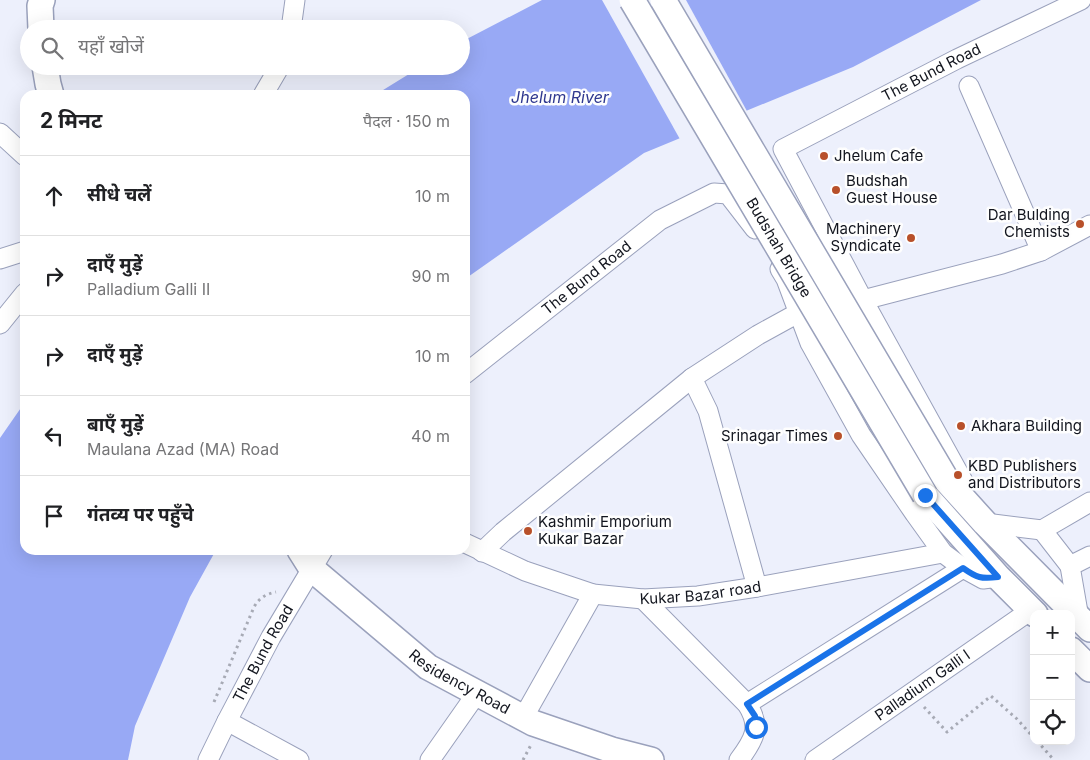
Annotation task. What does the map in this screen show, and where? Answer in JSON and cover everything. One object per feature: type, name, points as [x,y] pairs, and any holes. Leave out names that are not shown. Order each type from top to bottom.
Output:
[{"type":"main road","points":[[41,20],[40,6],[42,0]]},
{"type":"main road","name":"Budshah Bridge","points":[[632,0],[925,495],[998,577],[1031,610]]},
{"type":"main road","name":"Budshah Bridge","points":[[663,0],[953,488],[985,523],[1085,623]]},
{"type":"main road","points":[[46,75],[50,90]]},
{"type":"main road","name":"Residency Road","points":[[312,556],[428,667],[533,723],[612,750],[651,760]]},
{"type":"main road","points":[[1075,654],[1090,669]]},
{"type":"street","points":[[293,20],[294,0]]},
{"type":"street","name":"The Bund Road","points":[[862,300],[783,149],[957,59],[1081,0]]},
{"type":"street","points":[[1087,0],[1090,8]]},
{"type":"street","points":[[267,90],[275,75]]},
{"type":"street","points":[[969,86],[1041,251]]},
{"type":"street","points":[[0,134],[20,152]]},
{"type":"street","name":"The Bund Road","points":[[470,370],[660,220],[714,193],[728,194],[752,224],[786,280],[798,313]]},
{"type":"street","points":[[953,488],[963,481],[862,300],[1002,264],[1041,251],[1090,225]]},
{"type":"street","points":[[0,259],[20,253]]},
{"type":"street","points":[[0,324],[20,299]]},
{"type":"street","points":[[482,552],[503,532],[692,378],[758,335],[798,313],[810,343],[861,435],[944,553],[973,575],[983,579],[998,577]]},
{"type":"street","points":[[692,378],[708,411],[757,587]]},
{"type":"street","points":[[985,523],[1042,530],[1090,502]]},
{"type":"street","points":[[1042,530],[1070,566],[1085,623]]},
{"type":"street","name":"Kukar Bazar road","points":[[470,546],[525,571],[593,594],[643,599],[698,596],[757,587],[944,553]]},
{"type":"street","name":"The Bund Road","points":[[208,760],[297,592],[312,556]]},
{"type":"street","points":[[1070,566],[1090,556]]},
{"type":"street","points":[[747,704],[963,568]]},
{"type":"street","points":[[524,718],[593,594]]},
{"type":"street","points":[[643,599],[747,704],[755,716],[756,727],[749,747],[739,760]]},
{"type":"street","name":"Palladium Galli I","points":[[814,760],[1030,614]]},
{"type":"street","points":[[430,760],[477,693]]},
{"type":"street","points":[[227,721],[299,760]]},
{"type":"street","points":[[804,760],[814,760]]},
{"type":"path","points":[[213,706],[257,602],[264,596],[274,592],[297,592]]},
{"type":"path","points":[[911,693],[948,732],[991,696],[1030,734]]},
{"type":"path","points":[[1041,745],[1054,760]]},
{"type":"water","name":"Jhelum River","points":[[542,0],[981,0],[853,67],[644,153],[470,275],[470,90],[383,90],[407,75],[470,75],[470,37]]},
{"type":"water","points":[[20,409],[20,555],[213,555],[190,597],[135,726],[128,760],[0,760],[0,438]]},
{"type":"pier","points":[[602,0],[686,0],[748,113],[681,141]]},
{"type":"place","name":"Jhelum Cafe","points":[[824,156]]},
{"type":"place","name":"Budshah Guest House","points":[[836,190]]},
{"type":"place","name":"Dar Bulding Chemists","points":[[1080,224]]},
{"type":"place","name":"Machinery Syndicate","points":[[911,238]]},
{"type":"place","name":"Akhara Building","points":[[961,426]]},
{"type":"place","name":"Srinagar Times","points":[[838,436]]},
{"type":"place","name":"KBD Publishers and Distributors","points":[[958,475]]},
{"type":"place","name":"Kashmir Emporium Kukar Bazar","points":[[528,531]]},
{"type":"route","points":[[756,727],[755,716],[747,704],[963,568],[983,579],[998,577],[925,495]]}]
